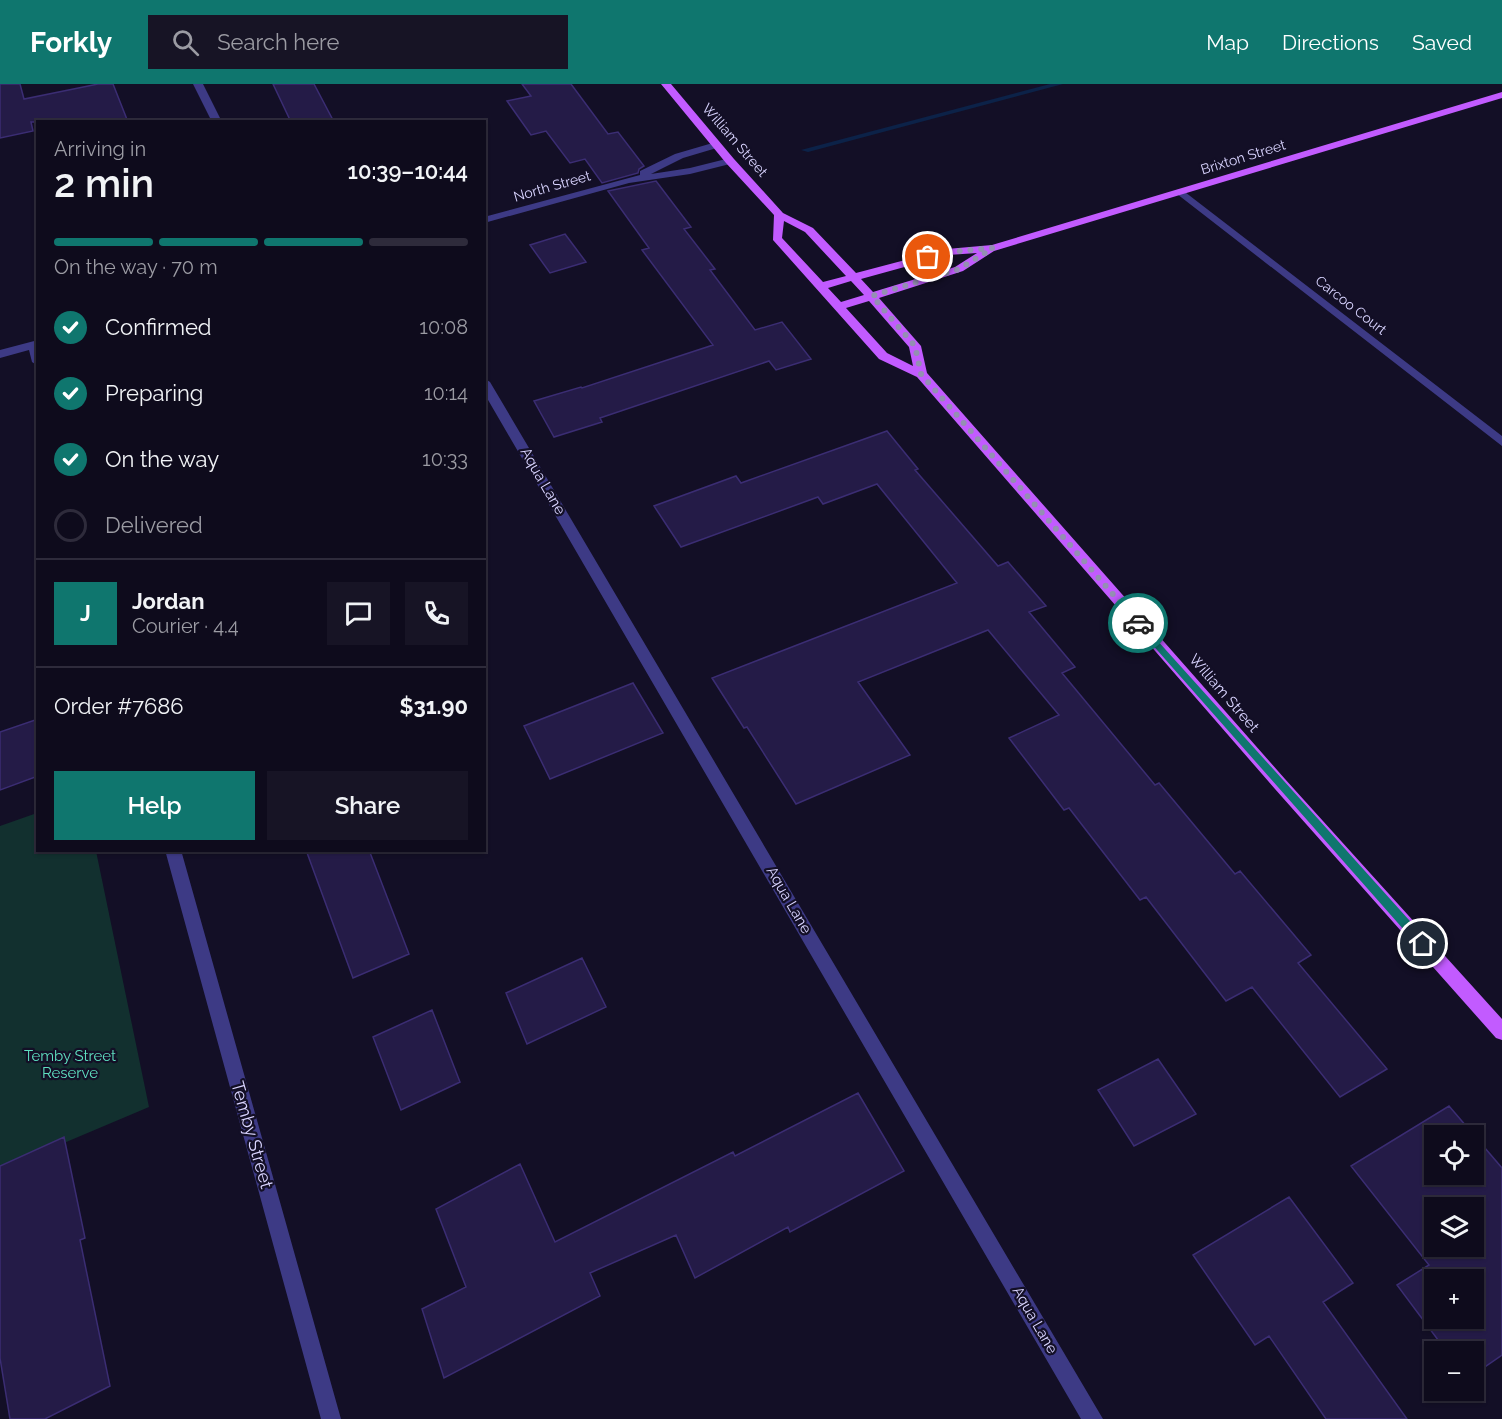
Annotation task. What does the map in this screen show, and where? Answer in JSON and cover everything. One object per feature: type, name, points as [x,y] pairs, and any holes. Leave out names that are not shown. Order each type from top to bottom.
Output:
[{"type":"main road","name":"William Street","points":[[666,84],[716,145],[779,215],[809,230],[872,296],[915,346],[921,374]]},
{"type":"main road","name":"Brixton Street","points":[[822,286],[947,252],[993,248],[1502,95]]},
{"type":"main road","name":"William Street","points":[[779,215],[777,238],[883,356],[921,374],[1280,784],[1502,1032]]},
{"type":"main road","name":"Brixton Street","points":[[840,306],[959,269],[993,248]]},
{"type":"street","points":[[198,84],[216,120]]},
{"type":"street","name":"North Street","points":[[628,180],[679,156],[716,145]]},
{"type":"street","name":"North Street","points":[[486,219],[628,180],[690,171],[730,161]]},
{"type":"street","name":"Carcoo Court","points":[[1181,192],[1497,431],[1502,442]]},
{"type":"street","points":[[0,354],[35,344]]},
{"type":"street","name":"Aqua Lane","points":[[486,385],[1093,1419]]},
{"type":"street","name":"Temby Street","points":[[174,852],[331,1419]]},
{"type":"green space","name":"Temby Street Reserve","points":[[36,813],[36,852],[96,852],[149,1107],[0,1170],[0,826]]},
{"type":"building","points":[[0,84],[20,84],[24,99],[98,84],[113,84],[127,120],[36,120],[36,122],[31,122],[33,131],[0,138]]},
{"type":"building","points":[[273,84],[314,84],[333,120],[290,120]]},
{"type":"building","points":[[522,84],[571,84],[608,134],[618,132],[644,166],[639,169],[638,173],[602,183],[585,159],[570,163],[546,131],[531,135],[507,101],[531,96]]},
{"type":"building","points":[[656,181],[691,227],[684,229],[715,269],[710,270],[755,330],[782,322],[811,359],[776,370],[769,361],[600,418],[602,422],[554,437],[534,401],[582,388],[713,345],[642,250],[649,248],[608,191]]},
{"type":"building","points":[[565,234],[586,262],[550,273],[530,245]]},
{"type":"building","points":[[887,431],[918,469],[915,470],[998,566],[1008,562],[1046,606],[1029,612],[1075,667],[1062,673],[1155,785],[1159,783],[1235,874],[1240,871],[1311,955],[1298,963],[1387,1069],[1340,1097],[1252,987],[1226,1001],[1146,897],[1140,900],[1069,808],[1064,810],[1009,738],[1059,715],[988,630],[858,682],[910,755],[796,804],[747,727],[744,728],[712,678],[957,583],[877,484],[823,504],[818,497],[681,547],[654,506],[736,476],[741,483]]},
{"type":"building","points":[[633,683],[663,733],[550,779],[524,726]]},
{"type":"building","points":[[36,720],[36,777],[0,790],[0,732]]},
{"type":"building","points":[[307,852],[370,852],[409,954],[353,978]]},
{"type":"building","points":[[582,958],[606,1007],[527,1044],[506,993]]},
{"type":"building","points":[[432,1010],[460,1082],[401,1110],[373,1037]]},
{"type":"building","points":[[1158,1059],[1196,1114],[1134,1146],[1098,1090]]},
{"type":"building","points":[[858,1093],[904,1171],[790,1232],[788,1227],[695,1278],[676,1235],[590,1273],[600,1296],[444,1378],[422,1309],[466,1287],[436,1209],[520,1164],[555,1242],[733,1152],[735,1156]]},
{"type":"building","points":[[1449,1106],[1465,1125],[1424,1125],[1424,1185],[1484,1185],[1484,1147],[1502,1168],[1502,1355],[1484,1367],[1484,1341],[1439,1341],[1430,1329],[1484,1329],[1484,1269],[1424,1269],[1424,1321],[1397,1285],[1429,1265],[1351,1166]]},
{"type":"building","points":[[64,1137],[85,1238],[80,1240],[110,1386],[45,1419],[10,1419],[0,1358],[0,1166]]},
{"type":"building","points":[[1289,1197],[1353,1283],[1323,1302],[1407,1419],[1326,1419],[1269,1336],[1255,1345],[1193,1255]]},
{"type":"waterway","points":[[805,150],[1059,84]]},
{"type":"way so far","points":[[928,257],[947,252],[993,248],[959,269],[872,296],[915,346],[921,374],[1138,623]]},
{"type":"route","points":[[1138,623],[1423,944]]}]
